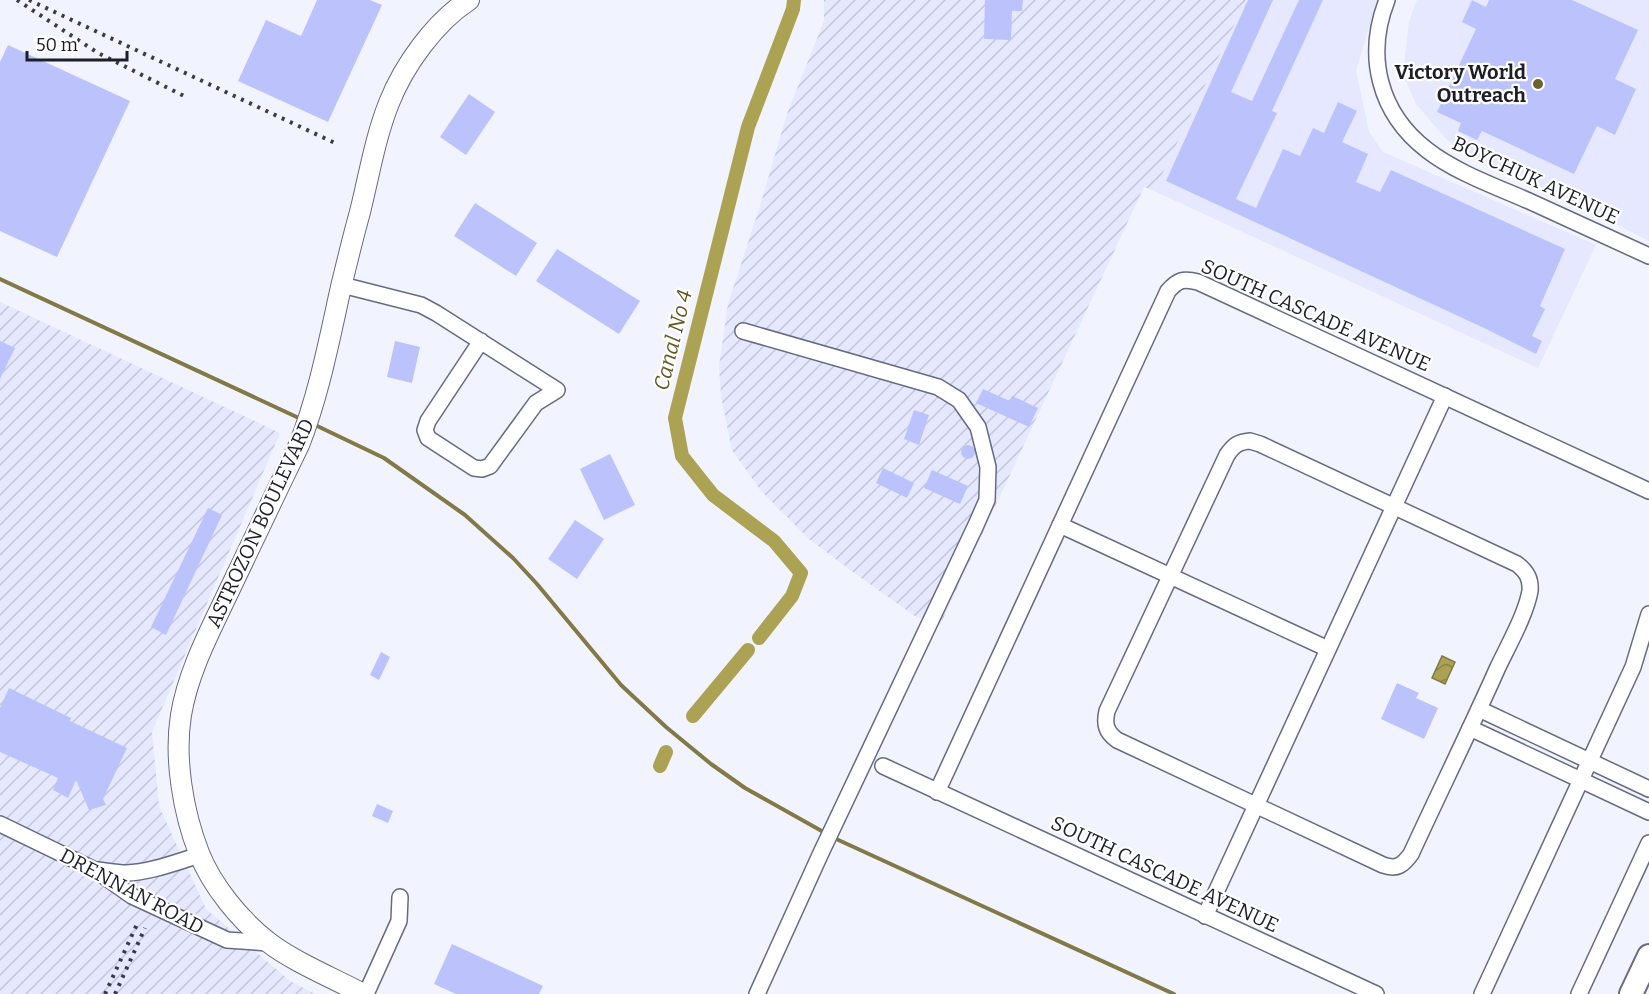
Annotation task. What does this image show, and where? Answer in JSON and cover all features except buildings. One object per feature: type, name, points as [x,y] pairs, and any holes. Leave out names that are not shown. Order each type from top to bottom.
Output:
[{"type":"highway","points":[[1631,994],[1649,956]]},
{"type":"main road","name":"ASTROZON BOULEVARD","points":[[270,943],[247,924],[228,901],[200,855],[181,781],[178,745],[181,714],[194,667],[299,445],[318,392],[342,285],[381,128],[390,101],[407,68],[423,44],[459,2]]},
{"type":"main road","name":"DRENNAN ROAD","points":[[270,943],[297,960],[365,994]]},
{"type":"street","name":"BOYCHUK AVENUE","points":[[1387,0],[1377,34],[1378,73],[1382,90],[1398,121],[1413,138],[1428,151],[1474,177],[1649,256]]},
{"type":"street","name":"SOUTH CASCADE AVENUE","points":[[937,792],[1168,291],[1180,281],[1188,279],[1198,282],[1649,491]]},
{"type":"street","points":[[342,285],[421,305],[481,341],[557,390],[536,403],[490,466],[482,469],[474,468],[428,438],[425,430],[428,420],[481,341]]},
{"type":"street","points":[[743,331],[938,387],[959,400],[978,427],[988,467],[987,500],[757,994]]},
{"type":"street","points":[[1205,916],[1445,396]]},
{"type":"street","points":[[1241,441],[1260,444],[1517,564],[1526,571],[1530,580],[1530,592],[1523,612],[1405,863],[1390,868],[1383,865],[1110,735],[1105,721],[1107,711],[1171,576],[1227,455],[1233,446],[1241,441]]},
{"type":"street","points":[[1060,525],[1328,649]]},
{"type":"street","points":[[1482,994],[1633,667],[1649,615]]},
{"type":"street","points":[[1479,709],[1649,789]]},
{"type":"street","points":[[1470,728],[1649,812]]},
{"type":"street","name":"SOUTH CASCADE AVENUE","points":[[882,766],[1376,994]]},
{"type":"street","name":"DRENNAN ROAD","points":[[0,825],[95,870],[132,896],[227,940],[270,943]]},
{"type":"street","points":[[1579,994],[1649,843]]},
{"type":"street","points":[[95,870],[125,873],[142,871],[200,855]]},
{"type":"street","points":[[365,994],[399,921],[400,897]]},
{"type":"shaded area","points":[[824,0],[1246,0],[1154,191],[1144,187],[940,625],[915,616],[857,575],[809,539],[761,491],[732,450],[721,397],[719,366],[728,304],[787,114],[824,21]]},
{"type":"shaded area","points":[[1246,0],[1377,0],[1356,71],[1369,132],[1383,152],[1596,245],[1538,368],[1154,191]]},
{"type":"shaded area","points":[[1417,0],[1649,0],[1649,241],[1569,200],[1495,170],[1447,140],[1416,104],[1403,75],[1409,21]]},
{"type":"shaded area","points":[[0,302],[280,433],[152,732],[159,806],[206,909],[290,981],[315,994],[0,994]]},
{"type":"water","points":[[1442,656],[1455,662],[1445,684],[1432,678]]},
{"type":"waterway","name":"Canal No 4","points":[[759,638],[792,596],[801,573],[774,541],[713,495],[682,456],[675,418],[748,127],[793,9],[794,0]]},
{"type":"waterway","points":[[0,279],[301,419]]},
{"type":"waterway","points":[[313,424],[384,458],[465,515],[513,558],[621,685],[666,727],[745,788],[827,834]]},
{"type":"waterway","name":"Canal No 4","points":[[693,716],[748,650]]},
{"type":"waterway","name":"Canal No 4","points":[[660,766],[666,752]]},
{"type":"waterway","points":[[834,838],[1174,994]]},
{"type":"railway","points":[[17,0],[98,53],[184,96]]},
{"type":"railway","points":[[29,0],[335,143]]},
{"type":"railway","points":[[105,994],[138,922]]},
{"type":"railway","points":[[115,994],[145,928]]},
{"type":"place","name":"Victory World Outreach","points":[[1538,84]]}]
